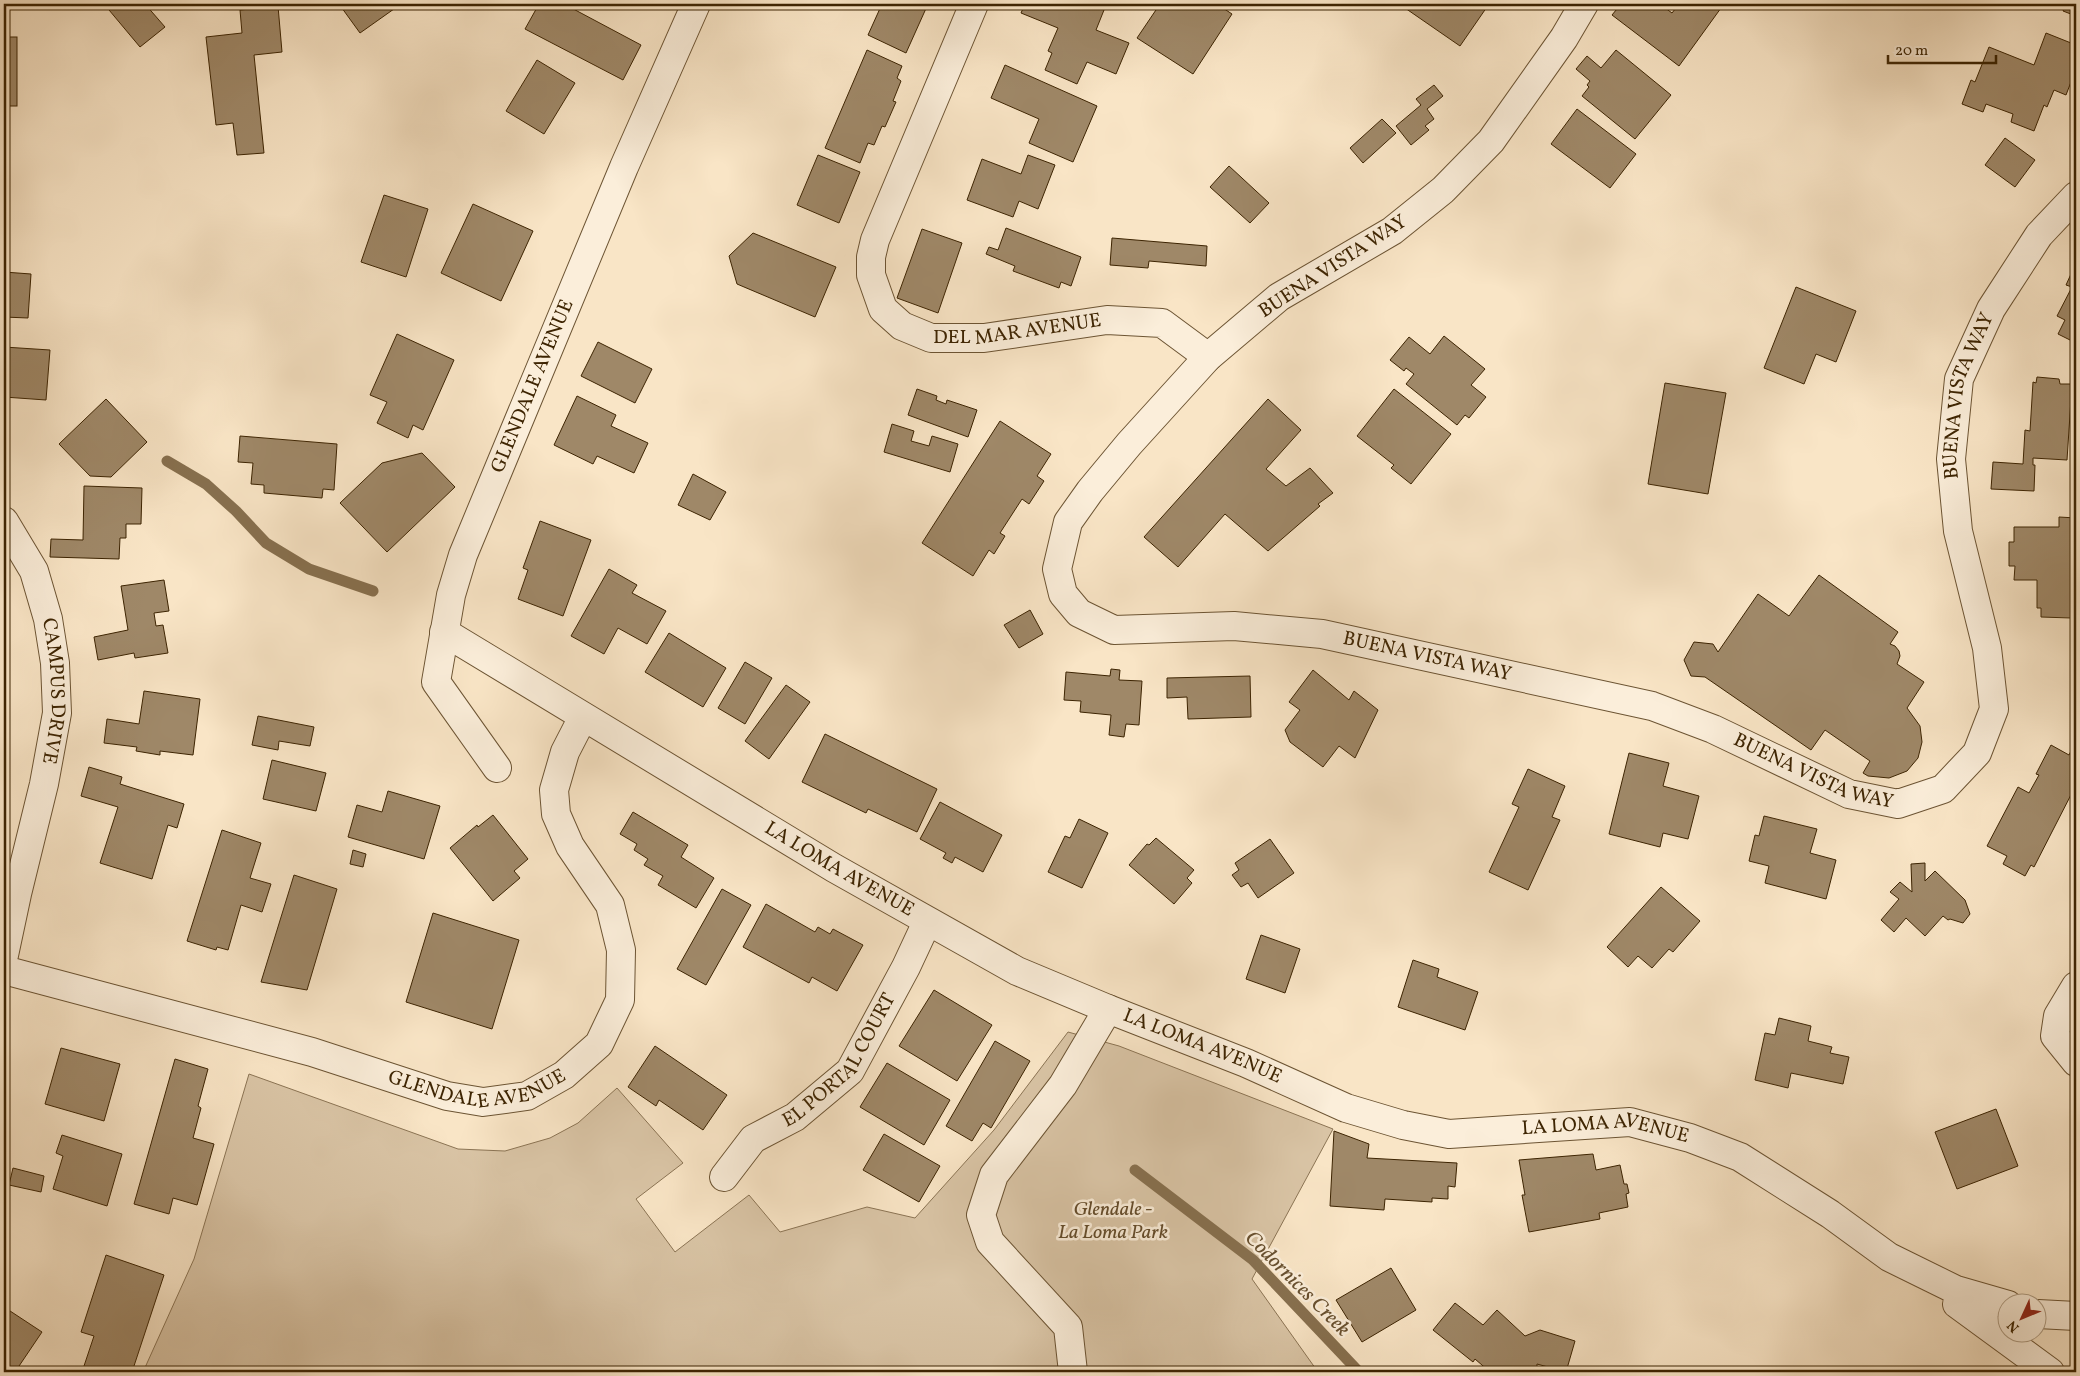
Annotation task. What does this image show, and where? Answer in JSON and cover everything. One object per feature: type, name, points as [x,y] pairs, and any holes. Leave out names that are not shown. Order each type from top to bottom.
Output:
[{"type":"street","name":"GLENDALE AVENUE","points":[[497,768],[436,682],[451,595],[463,555],[624,167],[696,4]]},
{"type":"street","name":"DEL MAR AVENUE","points":[[974,4],[875,240],[871,257],[871,275],[883,309],[902,326],[931,338],[984,338],[1107,320],[1162,323],[1208,357]]},
{"type":"street","name":"BUENA VISTA WAY","points":[[1584,4],[1564,38],[1491,141],[1443,190],[1392,231],[1279,297],[1208,357],[1129,444],[1090,491],[1068,522],[1057,569],[1063,594],[1079,613],[1114,630],[1234,626],[1322,634],[1652,706],[1713,729],[1849,794],[1898,804],[1943,789],[1977,753],[1994,710],[1987,648],[1958,532],[1951,459],[1959,380],[1991,309],[2039,235],[2076,196]]},
{"type":"street","name":"CAMPUS DRIVE","points":[[4,522],[34,571],[48,619],[55,663],[57,714],[44,784],[4,955]]},
{"type":"street","name":"LA LOMA AVENUE","points":[[444,632],[927,922],[1017,971],[1246,1063],[1346,1108],[1403,1125],[1449,1134],[1630,1122],[1690,1138],[1740,1157],[1830,1214],[1890,1257],[1956,1290],[1998,1303]]},
{"type":"street","name":"GLENDALE AVENUE","points":[[4,970],[312,1052],[447,1096],[483,1102],[526,1096],[564,1074],[598,1044],[620,1000],[621,950],[610,905],[570,846],[556,814],[554,790],[565,752],[583,717]]},
{"type":"street","name":"EL PORTAL COURT","points":[[724,1177],[753,1139],[795,1117],[850,1071],[906,966],[927,922]]},
{"type":"street","points":[[2076,986],[2058,1016],[2056,1036],[2076,1062]]},
{"type":"street","points":[[1073,1372],[1068,1327],[990,1242],[981,1215],[994,1175],[1063,1084],[1108,1009]]},
{"type":"street","points":[[1957,1304],[2050,1372]]},
{"type":"street","points":[[2048,1315],[2076,1316]]},
{"type":"green space","name":"Glendale - La Loma Park","points":[[1068,1032],[1119,1046],[1333,1129],[1252,1279],[1318,1372],[143,1372],[194,1259],[249,1074],[458,1149],[505,1151],[550,1138],[578,1123],[617,1088],[683,1163],[636,1199],[675,1252],[749,1195],[780,1232],[867,1207],[915,1218],[994,1130]]},
{"type":"building","points":[[104,4],[145,4],[165,27],[140,47]]},
{"type":"building","points":[[339,4],[401,4],[360,33]]},
{"type":"building","points":[[539,4],[564,4],[641,45],[623,80],[525,29]]},
{"type":"building","points":[[882,4],[928,4],[906,53],[868,35]]},
{"type":"building","points":[[1025,4],[1090,4],[1104,10],[1096,30],[1129,43],[1116,74],[1087,62],[1077,84],[1045,70],[1052,53],[1048,51],[1058,28],[1021,13]]},
{"type":"building","points":[[1160,4],[1217,4],[1232,14],[1193,74],[1137,38]]},
{"type":"building","points":[[1408,4],[1489,4],[1460,46],[1405,8]]},
{"type":"building","points":[[1621,4],[1660,4],[1672,13],[1679,4],[1715,4],[1721,8],[1679,66],[1612,15]]},
{"type":"building","points":[[2066,4],[2076,4],[2076,16],[2063,11]]},
{"type":"building","points":[[278,6],[282,52],[254,55],[264,153],[237,155],[233,123],[216,125],[206,37],[242,33],[240,10]]},
{"type":"building","points":[[2046,33],[2076,45],[2076,69],[2066,95],[2054,90],[2047,107],[2044,105],[2034,131],[2011,122],[2013,114],[1986,104],[1983,112],[1962,104],[1971,80],[1975,82],[1989,47],[2034,65]]},
{"type":"building","points":[[4,37],[17,37],[17,106],[4,106]]},
{"type":"building","points":[[867,50],[902,66],[897,78],[901,81],[893,101],[896,102],[885,127],[882,126],[874,145],[868,143],[860,163],[825,148]]},
{"type":"building","points":[[1616,50],[1671,95],[1635,139],[1582,96],[1589,87],[1587,85],[1590,81],[1576,69],[1587,56],[1601,68]]},
{"type":"building","points":[[537,60],[575,83],[544,134],[506,111]]},
{"type":"building","points":[[1005,65],[1097,106],[1073,162],[1029,143],[1039,119],[991,98]]},
{"type":"building","points":[[1434,85],[1443,96],[1427,109],[1434,119],[1425,126],[1429,130],[1411,145],[1396,126],[1421,105],[1416,99]]},
{"type":"building","points":[[1577,109],[1636,154],[1610,188],[1551,144]]},
{"type":"building","points":[[1382,119],[1396,133],[1363,163],[1350,148]]},
{"type":"building","points":[[2005,138],[2035,160],[2015,187],[1985,165]]},
{"type":"building","points":[[818,155],[860,172],[839,223],[797,205]]},
{"type":"building","points":[[1028,155],[1055,165],[1038,209],[1019,201],[1013,217],[967,200],[982,159],[1021,174]]},
{"type":"building","points":[[1229,166],[1269,203],[1250,223],[1210,187]]},
{"type":"building","points":[[384,195],[428,209],[406,277],[361,262]]},
{"type":"building","points":[[473,204],[533,231],[501,301],[441,273]]},
{"type":"building","points":[[1006,228],[1081,257],[1071,286],[1061,282],[1059,288],[1013,271],[1015,266],[986,254],[989,247],[998,250]]},
{"type":"building","points":[[922,229],[962,243],[938,313],[897,298]]},
{"type":"building","points":[[753,233],[836,267],[815,317],[737,284],[729,256]]},
{"type":"building","points":[[1112,238],[1207,246],[1206,266],[1149,261],[1148,268],[1110,265]]},
{"type":"building","points":[[2076,263],[2076,343],[2058,334],[2065,320],[2057,316],[2072,287],[2066,285]]},
{"type":"building","points":[[4,272],[31,274],[28,318],[4,317]]},
{"type":"building","points":[[1796,287],[1856,311],[1836,362],[1816,354],[1804,384],[1764,368]]},
{"type":"building","points":[[397,334],[454,360],[423,430],[413,425],[408,438],[377,423],[387,402],[370,395]]},
{"type":"building","points":[[1444,336],[1485,369],[1471,385],[1486,397],[1469,418],[1465,415],[1457,425],[1406,384],[1414,374],[1406,368],[1404,371],[1390,360],[1409,337],[1430,354]]},
{"type":"building","points":[[598,342],[652,369],[635,403],[581,376]]},
{"type":"building","points":[[4,347],[50,350],[46,400],[4,397]]},
{"type":"building","points":[[2037,377],[2059,379],[2060,384],[2072,384],[2067,460],[2033,458],[2033,465],[2035,465],[2034,491],[1991,489],[1993,462],[2023,464],[2025,430],[2030,431],[2033,382],[2036,383]]},
{"type":"building","points":[[1665,383],[1726,393],[1708,494],[1648,484]]},
{"type":"building","points":[[917,389],[937,396],[936,400],[946,404],[947,400],[977,410],[968,437],[908,415]]},
{"type":"building","points":[[1394,389],[1451,434],[1411,484],[1391,468],[1394,465],[1357,436]]},
{"type":"building","points":[[577,396],[616,415],[611,426],[648,443],[634,473],[597,456],[593,464],[554,445]]},
{"type":"building","points":[[106,399],[147,442],[111,477],[90,476],[59,444]]},
{"type":"building","points":[[1268,399],[1301,430],[1266,469],[1286,486],[1310,468],[1333,493],[1318,504],[1320,506],[1268,551],[1225,514],[1178,567],[1144,537]]},
{"type":"building","points":[[1000,421],[1051,454],[1037,476],[1044,481],[1029,504],[1022,499],[1000,533],[1005,536],[994,554],[989,550],[973,576],[922,543]]},
{"type":"building","points":[[892,424],[914,431],[911,441],[929,446],[932,436],[958,444],[950,472],[884,452]]},
{"type":"building","points":[[240,436],[337,444],[334,490],[323,489],[322,498],[264,493],[264,485],[251,484],[253,463],[238,462]]},
{"type":"building","points":[[422,453],[455,487],[387,552],[340,503],[382,463]]},
{"type":"building","points":[[693,474],[726,492],[710,520],[678,505]]},
{"type":"building","points":[[84,486],[142,488],[141,524],[126,524],[126,538],[120,538],[119,559],[50,557],[51,539],[83,540]]},
{"type":"building","points":[[2059,517],[2076,518],[2075,610],[2071,610],[2071,618],[2041,617],[2041,608],[2037,608],[2037,580],[2014,580],[2015,566],[2009,566],[2009,542],[2014,542],[2014,527],[2059,527]]},
{"type":"building","points":[[540,521],[591,540],[563,616],[518,599],[528,570],[523,568]]},
{"type":"building","points":[[609,569],[637,585],[632,593],[666,611],[647,644],[618,628],[604,654],[571,636]]},
{"type":"building","points":[[1819,575],[1898,632],[1890,644],[1899,651],[1900,656],[1897,664],[1924,682],[1907,708],[1920,726],[1922,742],[1918,758],[1907,771],[1889,778],[1868,776],[1863,773],[1870,761],[1825,730],[1811,750],[1705,677],[1691,676],[1684,660],[1694,642],[1713,644],[1718,652],[1758,594],[1789,616]]},
{"type":"building","points":[[164,580],[169,611],[154,613],[156,626],[163,625],[168,653],[135,658],[134,653],[98,660],[94,637],[128,630],[121,586]]},
{"type":"building","points":[[1030,610],[1043,634],[1019,648],[1004,625]]},
{"type":"building","points":[[669,633],[726,668],[703,707],[645,672]]},
{"type":"building","points":[[745,662],[772,678],[745,724],[718,708]]},
{"type":"building","points":[[1111,669],[1120,670],[1119,680],[1142,681],[1139,725],[1126,724],[1124,737],[1109,735],[1111,715],[1080,712],[1081,701],[1064,700],[1066,672],[1110,676]]},
{"type":"building","points":[[1313,670],[1349,700],[1354,691],[1378,710],[1355,758],[1339,746],[1323,767],[1290,742],[1285,730],[1300,710],[1289,702]]},
{"type":"building","points":[[1250,676],[1251,717],[1188,719],[1187,697],[1167,698],[1167,678]]},
{"type":"building","points":[[786,685],[810,702],[769,759],[745,741]]},
{"type":"building","points":[[144,691],[200,699],[193,755],[160,751],[160,755],[136,751],[137,747],[104,743],[107,719],[139,724]]},
{"type":"building","points":[[258,716],[314,727],[310,746],[279,741],[278,750],[252,745]]},
{"type":"building","points":[[825,734],[937,789],[917,832],[868,809],[866,813],[802,782]]},
{"type":"building","points":[[2051,745],[2069,755],[2073,747],[2076,749],[2076,785],[2034,867],[2031,865],[2025,876],[2003,864],[2007,856],[1987,846],[2018,787],[2029,793],[2039,775],[2036,774]]},
{"type":"building","points":[[1629,753],[1669,763],[1663,786],[1699,796],[1688,839],[1663,833],[1660,847],[1609,834]]},
{"type":"building","points":[[272,760],[326,773],[316,811],[263,799]]},
{"type":"building","points":[[89,767],[122,777],[120,784],[184,804],[177,828],[168,825],[152,879],[100,863],[118,807],[81,796]]},
{"type":"building","points":[[1528,769],[1565,786],[1552,817],[1560,820],[1528,890],[1489,872],[1519,807],[1512,804]]},
{"type":"building","points":[[388,791],[440,806],[424,859],[348,837],[357,805],[382,812]]},
{"type":"building","points":[[940,802],[1002,835],[983,872],[955,857],[952,863],[943,858],[946,853],[920,839]]},
{"type":"building","points":[[633,812],[688,845],[681,857],[714,878],[696,908],[658,885],[663,876],[644,865],[648,859],[634,850],[637,844],[620,834]]},
{"type":"building","points":[[493,815],[528,859],[514,871],[520,878],[493,901],[450,848],[477,825],[478,827]]},
{"type":"building","points":[[1764,816],[1817,829],[1810,853],[1836,860],[1826,899],[1765,883],[1769,866],[1749,861],[1755,835],[1759,836]]},
{"type":"building","points":[[1079,819],[1108,833],[1082,888],[1048,872],[1065,836],[1070,838]]},
{"type":"building","points":[[222,830],[261,843],[250,878],[271,884],[262,912],[241,905],[228,950],[217,947],[216,950],[187,941]]},
{"type":"building","points":[[1156,838],[1194,870],[1187,878],[1192,883],[1174,904],[1129,865],[1147,844],[1149,845]]},
{"type":"building","points":[[1270,839],[1294,873],[1258,898],[1248,883],[1241,887],[1232,875],[1239,870],[1235,863]]},
{"type":"building","points":[[353,850],[366,854],[363,867],[350,864]]},
{"type":"building","points":[[1925,863],[1925,881],[1935,871],[1965,900],[1970,914],[1963,923],[1948,920],[1943,916],[1925,936],[1906,918],[1894,932],[1881,920],[1899,899],[1890,892],[1900,882],[1912,892],[1911,864]]},
{"type":"building","points":[[294,875],[337,889],[307,990],[261,982]]},
{"type":"building","points":[[1661,887],[1700,921],[1673,952],[1669,949],[1652,968],[1638,956],[1628,967],[1607,947]]},
{"type":"building","points":[[722,889],[751,905],[706,985],[677,969]]},
{"type":"building","points":[[766,904],[815,932],[818,927],[830,934],[833,929],[863,945],[837,991],[812,977],[809,983],[743,947]]},
{"type":"building","points":[[433,913],[519,940],[492,1029],[406,1002]]},
{"type":"building","points":[[1261,935],[1300,949],[1285,993],[1246,979]]},
{"type":"building","points":[[1413,960],[1439,969],[1437,977],[1478,992],[1465,1030],[1398,1007]]},
{"type":"building","points":[[934,990],[992,1025],[957,1081],[899,1046]]},
{"type":"building","points":[[1779,1018],[1811,1026],[1808,1041],[1832,1047],[1830,1053],[1849,1057],[1843,1084],[1791,1073],[1788,1088],[1755,1080],[1765,1033],[1775,1035]]},
{"type":"building","points":[[995,1041],[1030,1061],[991,1128],[983,1123],[972,1141],[946,1126]]},
{"type":"building","points":[[655,1046],[727,1095],[703,1130],[659,1100],[656,1106],[628,1087]]},
{"type":"building","points":[[61,1048],[120,1064],[104,1121],[45,1104]]},
{"type":"building","points":[[175,1059],[208,1069],[198,1106],[201,1108],[193,1138],[214,1144],[197,1205],[173,1198],[169,1214],[134,1204]]},
{"type":"building","points":[[887,1063],[950,1100],[924,1145],[860,1107]]},
{"type":"building","points":[[1996,1109],[2018,1166],[1957,1189],[1935,1132]]},
{"type":"building","points":[[1334,1131],[1369,1144],[1367,1158],[1457,1163],[1455,1187],[1448,1186],[1448,1199],[1432,1198],[1432,1202],[1385,1199],[1384,1210],[1330,1206]]},
{"type":"building","points":[[884,1134],[940,1166],[919,1202],[863,1170]]},
{"type":"building","points":[[62,1135],[122,1154],[107,1206],[53,1189],[63,1156],[56,1153]]},
{"type":"building","points":[[1593,1154],[1596,1170],[1620,1165],[1624,1184],[1627,1184],[1629,1193],[1626,1194],[1628,1207],[1599,1213],[1600,1219],[1529,1232],[1522,1195],[1525,1195],[1519,1160]]},
{"type":"building","points":[[13,1168],[44,1176],[41,1192],[9,1185]]},
{"type":"building","points":[[106,1255],[164,1275],[132,1372],[82,1372],[94,1336],[81,1332]]},
{"type":"building","points":[[1391,1268],[1416,1310],[1362,1342],[1336,1300]]},
{"type":"building","points":[[1455,1303],[1483,1325],[1497,1310],[1525,1336],[1540,1330],[1575,1341],[1566,1372],[1537,1364],[1537,1372],[1490,1372],[1475,1359],[1473,1362],[1433,1330]]},
{"type":"building","points":[[4,1307],[42,1332],[15,1372],[4,1371]]},
{"type":"waterway","name":"Codornices Creek","points":[[167,461],[206,484],[236,511],[266,543],[309,569],[373,591]]},
{"type":"waterway","name":"Codornices Creek","points":[[1135,1170],[1253,1260],[1359,1372]]}]
